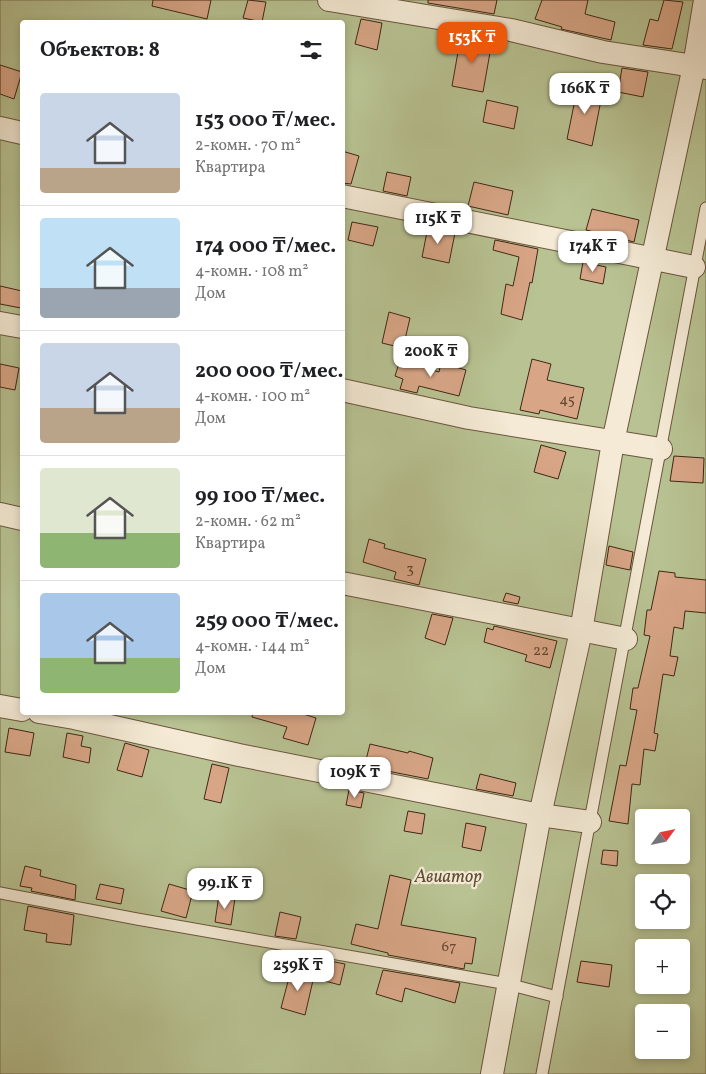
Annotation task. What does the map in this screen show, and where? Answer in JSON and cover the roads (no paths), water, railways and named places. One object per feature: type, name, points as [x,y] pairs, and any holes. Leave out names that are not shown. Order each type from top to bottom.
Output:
[{"type":"street","points":[[328,0],[511,30],[603,52],[700,67]]},
{"type":"street","points":[[492,1074],[540,815],[581,631],[613,442],[652,259],[700,67],[705,0]]},
{"type":"street","points":[[0,128],[20,133]]},
{"type":"street","points":[[345,197],[694,267]]},
{"type":"street","points":[[0,323],[20,327]]},
{"type":"street","points":[[345,391],[469,418],[661,449]]},
{"type":"street","points":[[0,514],[20,519]]},
{"type":"street","points":[[345,584],[626,639]]},
{"type":"street","points":[[0,706],[20,710]]},
{"type":"street","points":[[56,715],[249,757],[540,815],[590,822]]},
{"type":"lane","points":[[542,1074],[626,639],[706,208]]},
{"type":"lane","points":[[0,893],[508,984],[557,997]]},
{"type":"park label","name":"Авиатор","points":[[448,877]]}]
